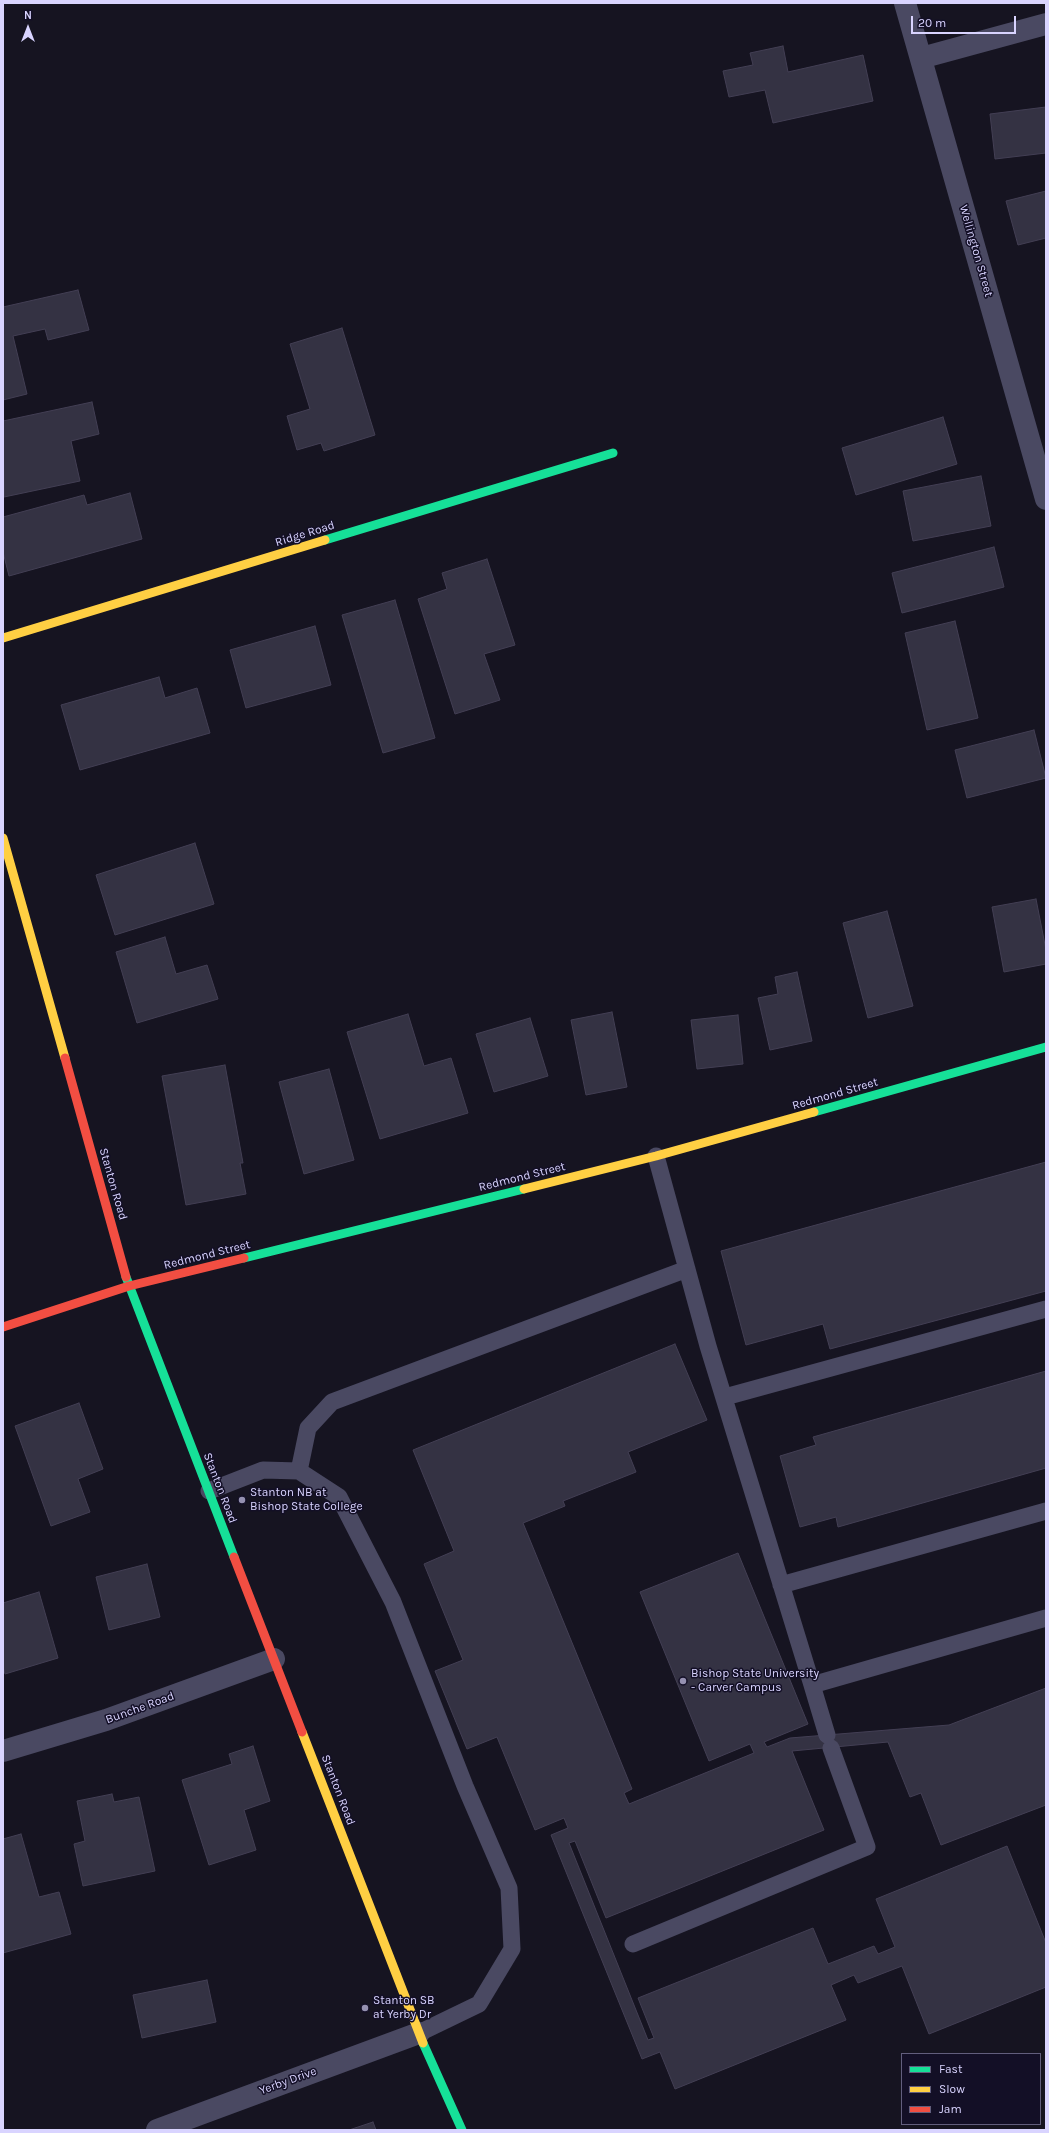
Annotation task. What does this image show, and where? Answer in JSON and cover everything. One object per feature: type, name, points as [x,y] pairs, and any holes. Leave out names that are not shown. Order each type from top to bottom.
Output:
[{"type":"street","name":"Wellington Street","points":[[905,3],[1046,499]]},
{"type":"street","points":[[921,58],[1046,24]]},
{"type":"street","name":"Ridge Road","points":[[3,638],[613,453]]},
{"type":"street","name":"Stanton Road","points":[[3,838],[129,1286],[420,2033],[462,2130]]},
{"type":"street","name":"Redmond Street","points":[[3,1327],[129,1286],[656,1156],[1046,1047]]},
{"type":"street","name":"Bunche Road","points":[[3,1751],[106,1720],[274,1659]]},
{"type":"street","name":"Yerby Drive","points":[[157,2130],[420,2033]]},
{"type":"lane","points":[[632,1944],[867,1847],[829,1742],[725,1397],[708,1346],[656,1156]]},
{"type":"lane","points":[[299,1471],[308,1428],[332,1402],[687,1269]]},
{"type":"lane","points":[[725,1397],[1046,1309]]},
{"type":"lane","points":[[209,1492],[263,1470],[299,1471],[339,1497],[393,1602],[465,1786],[509,1888],[512,1949],[479,2004],[420,2033]]},
{"type":"lane","points":[[781,1585],[1046,1511]]},
{"type":"lane","points":[[812,1685],[1046,1618]]},
{"type":"building","points":[[783,46],[788,72],[863,55],[873,101],[773,123],[765,90],[729,97],[723,71],[753,65],[750,53]]},
{"type":"building","points":[[1046,107],[1046,153],[995,159],[990,114]]},
{"type":"building","points":[[1046,191],[1046,238],[1018,245],[1006,201]]},
{"type":"building","points":[[78,290],[89,330],[48,340],[45,329],[13,336],[27,394],[3,400],[3,307]]},
{"type":"building","points":[[342,328],[375,435],[324,451],[321,443],[297,450],[287,416],[310,409],[290,344]]},
{"type":"building","points":[[92,402],[99,434],[71,441],[80,481],[4,497],[3,421]]},
{"type":"building","points":[[943,417],[957,464],[856,495],[842,448]]},
{"type":"building","points":[[981,476],[991,526],[913,541],[903,491]]},
{"type":"building","points":[[130,493],[142,539],[9,576],[3,552],[3,517],[84,495],[87,505]]},
{"type":"building","points":[[994,547],[1004,587],[902,613],[892,573]]},
{"type":"building","points":[[487,559],[515,645],[484,654],[500,700],[455,714],[418,599],[447,589],[442,573]]},
{"type":"building","points":[[395,600],[435,738],[383,753],[342,615]]},
{"type":"building","points":[[955,621],[978,718],[927,730],[905,633]]},
{"type":"building","points":[[315,626],[331,685],[246,708],[230,650]]},
{"type":"building","points":[[159,677],[165,698],[197,688],[210,733],[80,770],[61,705]]},
{"type":"building","points":[[1034,730],[1046,778],[967,798],[955,750]]},
{"type":"building","points":[[195,843],[214,904],[115,935],[96,875]]},
{"type":"building","points":[[1036,899],[1046,950],[1046,964],[1004,972],[992,907]]},
{"type":"building","points":[[887,911],[913,1006],[868,1018],[843,923]]},
{"type":"building","points":[[165,937],[176,974],[207,965],[218,999],[137,1023],[116,952]]},
{"type":"building","points":[[797,972],[812,1041],[770,1050],[758,998],[778,994],[775,977]]},
{"type":"building","points":[[612,1012],[627,1087],[586,1095],[571,1020]]},
{"type":"building","points":[[408,1014],[424,1066],[451,1058],[468,1113],[380,1139],[347,1032]]},
{"type":"building","points":[[738,1015],[743,1064],[697,1069],[691,1020]]},
{"type":"building","points":[[530,1018],[548,1076],[494,1092],[476,1034]]},
{"type":"building","points":[[225,1065],[243,1163],[240,1163],[246,1194],[186,1205],[162,1076]]},
{"type":"building","points":[[329,1069],[354,1160],[304,1174],[279,1082]]},
{"type":"building","points":[[1046,1162],[1046,1291],[830,1349],[823,1324],[746,1345],[721,1251]]},
{"type":"building","points":[[675,1344],[707,1420],[628,1452],[636,1472],[563,1501],[565,1506],[523,1523],[632,1789],[624,1793],[629,1804],[754,1753],[750,1744],[709,1761],[640,1592],[738,1553],[808,1724],[764,1742],[767,1747],[790,1738],[949,1725],[1046,1688],[1046,1805],[941,1845],[921,1793],[910,1797],[888,1742],[792,1751],[824,1830],[606,1918],[575,1841],[569,1843],[648,2040],[654,2038],[638,1998],[813,1928],[828,1964],[874,1946],[878,1954],[895,1947],[876,1899],[1007,1846],[1046,1943],[1046,1987],[929,2034],[902,1966],[858,1983],[854,1975],[831,1985],[846,2020],[675,2089],[660,2052],[642,2059],[551,1835],[568,1828],[564,1818],[535,1830],[497,1737],[467,1749],[435,1671],[463,1660],[424,1564],[454,1551],[413,1450]]},
{"type":"building","points":[[1046,1371],[1046,1468],[838,1527],[836,1517],[800,1527],[780,1456],[816,1445],[813,1437]]},
{"type":"building","points":[[79,1403],[103,1469],[78,1479],[90,1512],[51,1526],[15,1426]]},
{"type":"building","points":[[147,1564],[160,1617],[109,1630],[96,1577]]},
{"type":"building","points":[[39,1592],[58,1658],[5,1674],[3,1667],[3,1603]]},
{"type":"building","points":[[253,1746],[270,1801],[244,1810],[256,1850],[209,1865],[182,1780],[232,1764],[229,1754]]},
{"type":"building","points":[[112,1794],[114,1802],[139,1797],[155,1871],[83,1886],[74,1844],[85,1841],[77,1801]]},
{"type":"building","points":[[21,1834],[39,1897],[59,1892],[71,1934],[3,1953],[3,1839]]},
{"type":"building","points":[[207,1980],[216,2022],[142,2038],[133,1995]]},
{"type":"building","points":[[373,2122],[376,2130],[349,2130]]},
{"type":"traffic: fast","points":[[325,540],[613,453]]},
{"type":"traffic: fast","points":[[814,1112],[1046,1047]]},
{"type":"traffic: fast","points":[[244,1258],[524,1189]]},
{"type":"traffic: fast","points":[[126,1277],[234,1557]]},
{"type":"traffic: fast","points":[[423,2043],[462,2130]]},
{"type":"traffic: slow","points":[[3,638],[325,540]]},
{"type":"traffic: slow","points":[[3,838],[65,1058]]},
{"type":"traffic: slow","points":[[524,1189],[656,1156],[814,1112]]},
{"type":"traffic: slow","points":[[302,1732],[423,2043]]},
{"type":"traffic: jam","points":[[65,1058],[126,1277]]},
{"type":"traffic: jam","points":[[3,1327],[129,1286],[244,1258]]},
{"type":"traffic: jam","points":[[234,1557],[302,1732]]},
{"type":"place","name":"Stanton NB at Bishop State College","points":[[242,1500]]},
{"type":"place","name":"Bishop State University - Carver Campus","points":[[683,1681]]},
{"type":"place","name":"Stanton SB at Yerby Dr","points":[[365,2008]]}]
